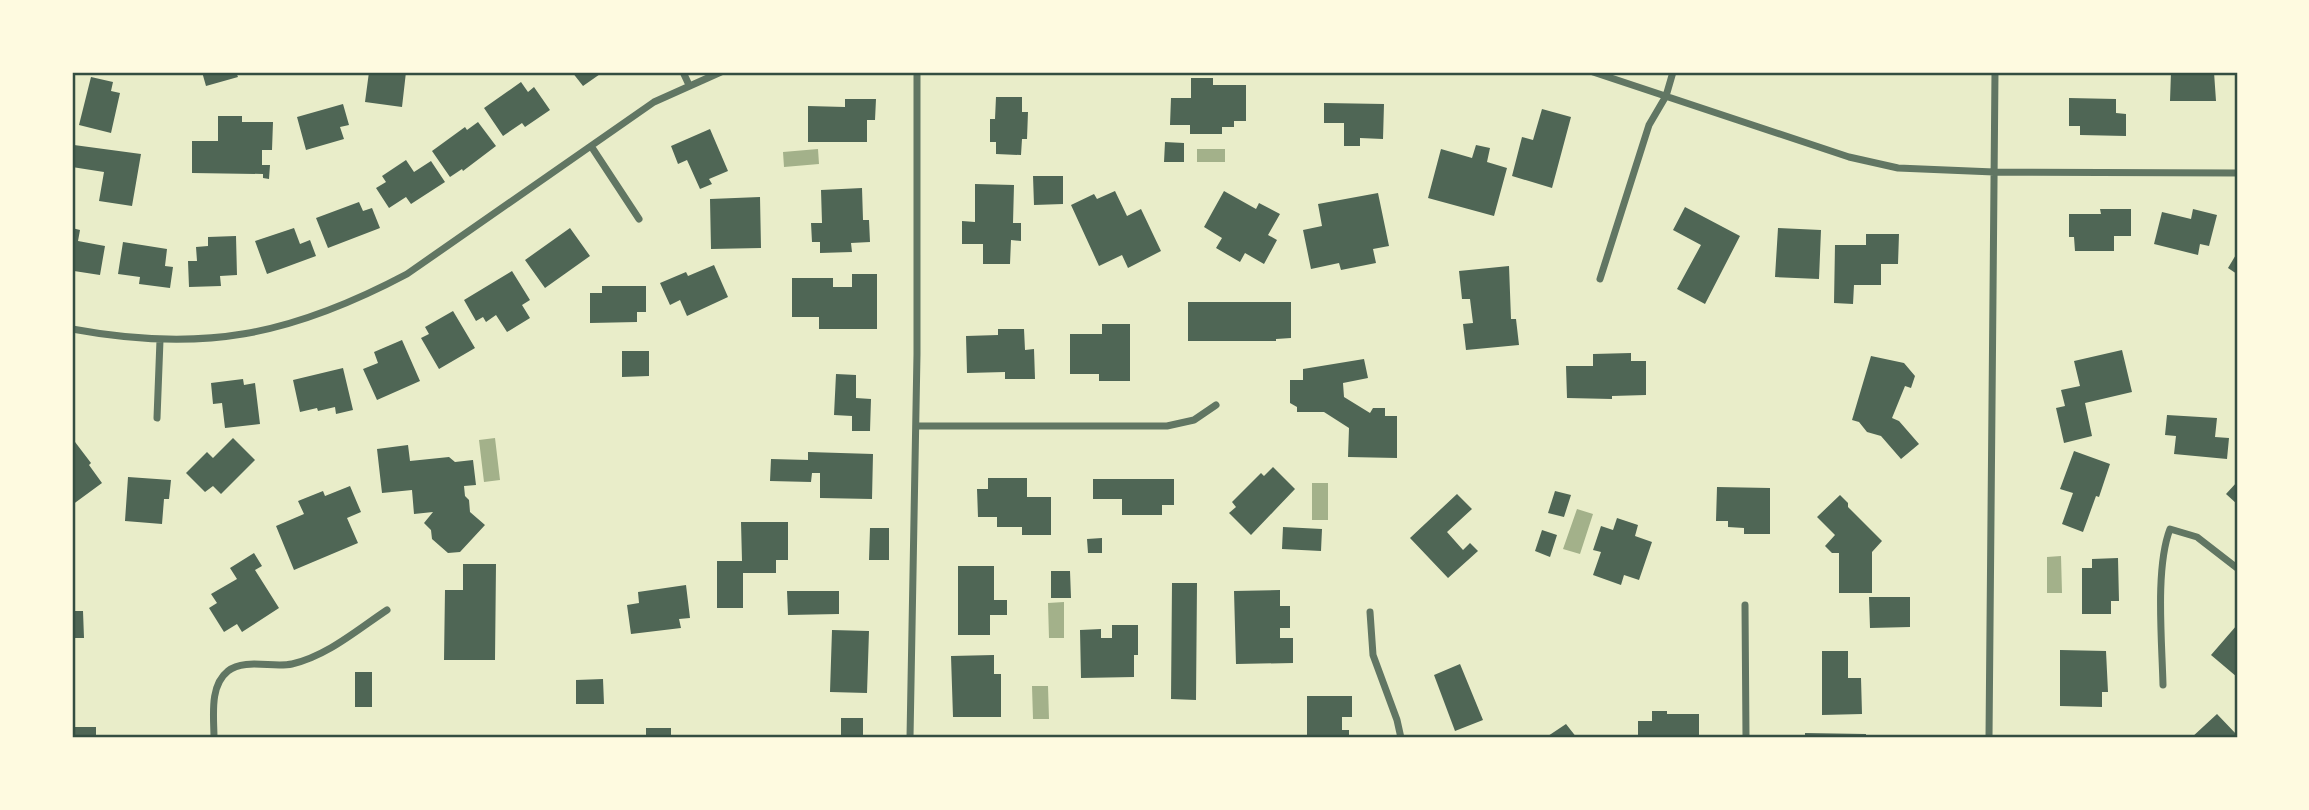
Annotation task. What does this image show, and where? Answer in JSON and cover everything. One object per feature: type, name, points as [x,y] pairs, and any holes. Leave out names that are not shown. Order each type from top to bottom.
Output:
[{"type":"street","points":[[683,72],[689,85]]},
{"type":"street","points":[[72,329],[160,340],[245,335],[286,326],[368,295],[440,253],[654,102],[720,72]]},
{"type":"street","points":[[910,738],[916,426],[917,72]]},
{"type":"street","points":[[1593,72],[1873,164],[1898,168],[1994,172],[2237,173]]},
{"type":"street","points":[[1600,279],[1650,125],[1666,96],[1673,72]]},
{"type":"street","points":[[1989,738],[1995,72]]},
{"type":"street","points":[[591,146],[639,219]]},
{"type":"street","points":[[157,418],[160,340]]},
{"type":"street","points":[[916,426],[1167,426],[1194,420],[1216,405]]},
{"type":"street","points":[[2163,685],[2162,571],[2165,542],[2170,529],[2197,537],[2237,568]]},
{"type":"street","points":[[1745,605],[1746,738]]},
{"type":"street","points":[[214,738],[215,694],[228,670],[246,665],[292,664],[306,659],[323,652],[387,610]]},
{"type":"street","points":[[1370,612],[1373,655],[1401,738]]},
{"type":"shaded area","points":[[818,149],[819,164],[784,167],[783,152]]},
{"type":"shaded area","points":[[1197,149],[1225,149],[1225,162],[1197,162]]},
{"type":"shaded area","points":[[495,438],[500,480],[484,482],[479,440]]},
{"type":"shaded area","points":[[1312,483],[1328,483],[1328,520],[1312,520]]},
{"type":"shaded area","points":[[1577,509],[1593,514],[1580,554],[1563,549]]},
{"type":"shaded area","points":[[2061,556],[2062,593],[2047,593],[2047,557]]},
{"type":"shaded area","points":[[1064,602],[1064,638],[1049,638],[1048,603]]},
{"type":"shaded area","points":[[1032,686],[1048,686],[1049,719],[1033,719]]},
{"type":"building","points":[[202,72],[236,72],[238,77],[206,86]]},
{"type":"building","points":[[369,72],[406,72],[402,107],[365,102]]},
{"type":"building","points":[[572,72],[603,72],[583,86]]},
{"type":"building","points":[[2171,72],[2214,72],[2216,101],[2170,101]]},
{"type":"building","points":[[91,77],[113,82],[111,91],[120,93],[111,133],[79,125]]},
{"type":"building","points":[[1191,78],[1213,78],[1213,85],[1246,85],[1246,121],[1234,121],[1234,127],[1222,127],[1222,134],[1190,134],[1190,125],[1170,125],[1171,98],[1191,98]]},
{"type":"building","points":[[521,82],[528,92],[534,87],[550,110],[525,127],[522,123],[503,136],[484,108]]},
{"type":"building","points":[[996,97],[1022,97],[1022,112],[1028,112],[1027,139],[1022,139],[1021,155],[996,154],[996,142],[990,142],[990,119],[995,119]]},
{"type":"building","points":[[2069,98],[2116,99],[2116,113],[2126,114],[2126,136],[2080,135],[2080,126],[2069,126]]},
{"type":"building","points":[[845,99],[876,99],[875,120],[867,120],[867,142],[808,142],[808,106],[845,107]]},
{"type":"building","points":[[1324,103],[1384,104],[1383,139],[1360,138],[1360,146],[1344,146],[1344,123],[1324,123]]},
{"type":"building","points":[[343,104],[349,125],[340,127],[344,139],[306,150],[297,117]]},
{"type":"building","points":[[1542,109],[1571,117],[1552,188],[1512,176],[1522,137],[1533,140]]},
{"type":"building","points":[[218,116],[242,116],[242,122],[273,122],[272,150],[262,150],[262,165],[270,165],[269,179],[263,178],[263,174],[192,173],[192,141],[218,141]]},
{"type":"building","points":[[478,122],[496,146],[463,171],[462,169],[450,177],[432,151],[465,127],[467,130]]},
{"type":"building","points":[[710,129],[728,171],[709,179],[712,184],[700,189],[687,160],[678,164],[671,146]]},
{"type":"building","points":[[1165,142],[1184,143],[1184,162],[1164,162]]},
{"type":"building","points":[[74,145],[141,154],[132,206],[99,201],[104,172],[72,167]]},
{"type":"building","points":[[1476,145],[1490,148],[1487,162],[1507,168],[1494,216],[1428,198],[1441,149],[1472,158]]},
{"type":"building","points":[[406,160],[414,172],[431,161],[445,182],[411,204],[406,197],[389,208],[376,188],[386,182],[382,176]]},
{"type":"building","points":[[1033,176],[1063,176],[1063,204],[1034,205]]},
{"type":"building","points":[[975,184],[1014,185],[1013,223],[1021,223],[1021,241],[1011,240],[1010,264],[983,264],[983,244],[962,244],[962,221],[975,222]]},
{"type":"building","points":[[862,188],[863,220],[869,220],[870,242],[851,243],[852,252],[820,253],[820,242],[812,242],[811,223],[822,223],[821,190]]},
{"type":"building","points":[[1115,191],[1127,216],[1141,209],[1161,251],[1128,268],[1122,255],[1099,266],[1071,205],[1094,194],[1097,199]]},
{"type":"building","points":[[1224,191],[1256,209],[1259,203],[1280,214],[1268,235],[1277,240],[1264,264],[1245,253],[1240,262],[1216,248],[1222,238],[1204,227]]},
{"type":"building","points":[[1378,193],[1389,246],[1373,249],[1376,263],[1341,270],[1339,263],[1311,269],[1303,230],[1322,226],[1318,204]]},
{"type":"building","points":[[760,197],[761,248],[711,249],[710,199]]},
{"type":"building","points":[[359,202],[363,211],[372,208],[380,228],[328,248],[316,218]]},
{"type":"building","points":[[1685,207],[1740,236],[1705,304],[1677,289],[1701,245],[1673,230]]},
{"type":"building","points":[[2100,209],[2131,209],[2131,236],[2114,236],[2114,251],[2075,251],[2074,237],[2069,237],[2069,214],[2101,214]]},
{"type":"building","points":[[2193,209],[2217,215],[2209,246],[2200,244],[2198,255],[2154,244],[2162,212],[2191,219]]},
{"type":"building","points":[[72,228],[80,230],[78,241],[105,246],[100,275],[74,271],[72,278]]},
{"type":"building","points":[[294,228],[300,244],[310,240],[316,256],[267,274],[255,241]]},
{"type":"building","points":[[570,228],[590,256],[545,288],[525,260]]},
{"type":"building","points":[[1778,228],[1821,230],[1819,279],[1775,277]]},
{"type":"building","points":[[1866,234],[1899,234],[1898,264],[1881,264],[1881,285],[1854,285],[1853,304],[1834,303],[1835,245],[1866,245]]},
{"type":"building","points":[[236,236],[237,275],[220,276],[221,286],[189,287],[188,261],[197,261],[196,247],[208,246],[208,237]]},
{"type":"building","points":[[123,242],[167,249],[165,266],[173,267],[170,288],[139,284],[140,277],[118,274]]},
{"type":"building","points":[[2237,253],[2237,274],[2228,268]]},
{"type":"building","points":[[714,265],[728,297],[687,316],[680,300],[670,305],[660,283],[686,272],[688,276]]},
{"type":"building","points":[[1509,266],[1511,319],[1516,319],[1519,345],[1466,350],[1463,324],[1473,323],[1470,299],[1462,299],[1459,271]]},
{"type":"building","points":[[512,271],[530,300],[522,305],[530,318],[507,332],[496,315],[486,322],[483,317],[476,321],[464,300]]},
{"type":"building","points":[[852,274],[877,274],[877,329],[819,329],[819,317],[792,317],[792,278],[833,278],[833,287],[852,287]]},
{"type":"building","points":[[602,286],[646,286],[646,312],[637,312],[637,322],[590,323],[590,293],[602,293]]},
{"type":"building","points":[[1188,302],[1291,302],[1291,338],[1276,341],[1188,341]]},
{"type":"building","points":[[453,311],[475,348],[439,369],[421,338],[429,334],[425,327]]},
{"type":"building","points":[[1102,324],[1130,324],[1130,381],[1099,381],[1099,374],[1070,374],[1070,334],[1102,334]]},
{"type":"building","points":[[998,329],[1024,329],[1025,350],[1034,349],[1035,379],[1005,379],[1005,372],[967,373],[966,336],[998,335]]},
{"type":"building","points":[[402,340],[420,381],[377,400],[363,369],[378,363],[374,352]]},
{"type":"building","points":[[2122,350],[2132,392],[2085,403],[2092,436],[2064,443],[2056,408],[2065,406],[2061,390],[2080,386],[2074,361]]},
{"type":"building","points":[[622,351],[649,351],[649,376],[622,377]]},
{"type":"building","points":[[1631,353],[1631,361],[1646,361],[1646,395],[1612,396],[1612,399],[1567,398],[1566,366],[1593,366],[1593,354]]},
{"type":"building","points":[[1871,356],[1904,363],[1915,376],[1911,388],[1905,386],[1892,418],[1899,421],[1919,444],[1901,459],[1881,436],[1867,432],[1859,422],[1852,420]]},
{"type":"building","points":[[1364,359],[1368,378],[1343,383],[1344,397],[1370,413],[1373,408],[1385,408],[1385,416],[1397,416],[1397,458],[1348,457],[1349,428],[1324,412],[1297,412],[1297,407],[1290,403],[1290,380],[1303,380],[1303,369]]},
{"type":"building","points":[[343,368],[353,410],[336,414],[335,407],[300,412],[293,380]]},
{"type":"building","points":[[836,374],[856,375],[856,398],[871,399],[870,431],[852,431],[852,416],[834,415]]},
{"type":"building","points":[[243,379],[244,385],[255,383],[260,424],[225,428],[222,403],[213,404],[211,383]]},
{"type":"building","points":[[2167,415],[2217,418],[2215,437],[2229,438],[2227,459],[2174,454],[2176,436],[2165,435]]},
{"type":"building","points":[[72,438],[102,483],[72,505]]},
{"type":"building","points":[[233,438],[255,460],[221,494],[213,486],[205,492],[186,473],[207,452],[213,458]]},
{"type":"building","points":[[408,445],[410,461],[449,457],[455,462],[473,460],[476,485],[464,486],[465,496],[469,500],[470,512],[485,525],[460,552],[448,553],[432,539],[431,530],[424,523],[433,512],[414,514],[412,490],[382,493],[377,449]]},
{"type":"building","points":[[2074,451],[2110,464],[2083,532],[2062,524],[2073,493],[2060,489]]},
{"type":"building","points":[[808,452],[873,454],[872,499],[820,498],[820,473],[812,473],[811,482],[770,481],[771,459],[808,460]]},
{"type":"building","points":[[1273,467],[1295,489],[1251,535],[1229,513],[1236,507],[1232,502],[1261,473],[1264,476]]},
{"type":"building","points":[[128,477],[171,480],[169,499],[164,499],[162,524],[125,521]]},
{"type":"building","points":[[988,478],[1027,478],[1027,497],[1051,497],[1051,535],[1022,535],[1022,527],[997,527],[997,517],[978,517],[977,489],[988,489]]},
{"type":"building","points":[[1093,479],[1174,479],[1174,505],[1162,505],[1162,515],[1122,515],[1122,499],[1093,499]]},
{"type":"building","points":[[2237,482],[2237,504],[2226,494]]},
{"type":"building","points":[[350,486],[361,512],[347,518],[358,543],[294,570],[276,526],[304,514],[298,501],[323,491],[325,496]]},
{"type":"building","points":[[1717,487],[1770,488],[1770,534],[1744,534],[1744,528],[1728,527],[1728,521],[1716,521]]},
{"type":"building","points":[[1555,491],[1571,495],[1564,517],[1548,513]]},
{"type":"building","points":[[1457,494],[1472,509],[1447,532],[1463,550],[1470,543],[1478,551],[1448,578],[1410,538]]},
{"type":"building","points":[[1840,495],[1848,503],[1848,507],[1882,541],[1872,552],[1872,593],[1839,593],[1839,553],[1832,553],[1825,546],[1835,535],[1817,517]]},
{"type":"building","points":[[1617,518],[1638,525],[1635,536],[1652,542],[1639,580],[1624,575],[1621,585],[1593,575],[1601,552],[1593,550],[1601,526],[1613,530]]},
{"type":"building","points":[[741,522],[788,522],[788,560],[776,560],[776,573],[743,573],[743,608],[717,608],[717,561],[742,561]]},
{"type":"building","points":[[1283,527],[1322,529],[1321,551],[1282,549]]},
{"type":"building","points":[[870,528],[889,528],[889,560],[869,560]]},
{"type":"building","points":[[1542,530],[1557,535],[1550,557],[1535,551]]},
{"type":"building","points":[[1102,538],[1102,553],[1088,553],[1087,539]]},
{"type":"building","points":[[254,553],[262,566],[255,570],[279,608],[242,632],[237,624],[224,632],[209,608],[217,603],[211,594],[237,579],[230,568]]},
{"type":"building","points":[[2118,558],[2119,601],[2111,601],[2111,614],[2082,614],[2082,568],[2092,568],[2092,559]]},
{"type":"building","points":[[463,564],[496,564],[495,660],[444,660],[445,590],[463,590]]},
{"type":"building","points":[[958,566],[994,566],[994,600],[1007,600],[1007,615],[990,615],[990,635],[958,635]]},
{"type":"building","points":[[1051,571],[1070,571],[1071,598],[1051,598]]},
{"type":"building","points":[[1172,583],[1197,583],[1196,700],[1171,699]]},
{"type":"building","points":[[686,585],[690,618],[679,619],[681,628],[631,634],[627,605],[639,603],[638,592]]},
{"type":"building","points":[[1280,590],[1280,606],[1290,606],[1290,628],[1280,628],[1280,638],[1293,638],[1293,663],[1236,664],[1234,591]]},
{"type":"building","points":[[787,591],[839,591],[839,614],[788,615]]},
{"type":"building","points":[[1869,597],[1910,597],[1910,627],[1870,628]]},
{"type":"building","points":[[72,611],[83,611],[84,638],[72,638]]},
{"type":"building","points":[[1112,625],[1138,625],[1138,655],[1134,655],[1134,677],[1081,678],[1080,630],[1101,629],[1101,638],[1112,638]]},
{"type":"building","points":[[2237,625],[2237,677],[2211,655]]},
{"type":"building","points":[[832,630],[869,631],[867,693],[830,692]]},
{"type":"building","points":[[2060,650],[2106,651],[2108,692],[2102,692],[2102,707],[2060,706]]},
{"type":"building","points":[[1822,651],[1848,651],[1848,678],[1861,678],[1862,714],[1822,715]]},
{"type":"building","points":[[994,655],[994,674],[1001,674],[1001,717],[953,717],[951,656]]},
{"type":"building","points":[[1460,664],[1483,720],[1455,731],[1434,675]]},
{"type":"building","points":[[355,672],[372,672],[372,707],[355,707]]},
{"type":"building","points":[[603,679],[604,704],[576,704],[576,680]]},
{"type":"building","points":[[1307,696],[1352,696],[1352,717],[1342,717],[1342,730],[1349,730],[1349,738],[1307,738]]},
{"type":"building","points":[[1652,711],[1699,714],[1699,738],[1638,738],[1638,721],[1652,721]]},
{"type":"building","points":[[2217,714],[2237,738],[2191,738]]},
{"type":"building","points":[[841,718],[863,718],[863,738],[841,738]]},
{"type":"building","points":[[1566,724],[1577,738],[1548,736]]},
{"type":"building","points":[[72,727],[96,727],[96,738],[72,738]]},
{"type":"building","points":[[646,728],[671,728],[671,738],[646,738]]},
{"type":"building","points":[[1805,733],[1866,734],[1866,738],[1805,738]]}]
